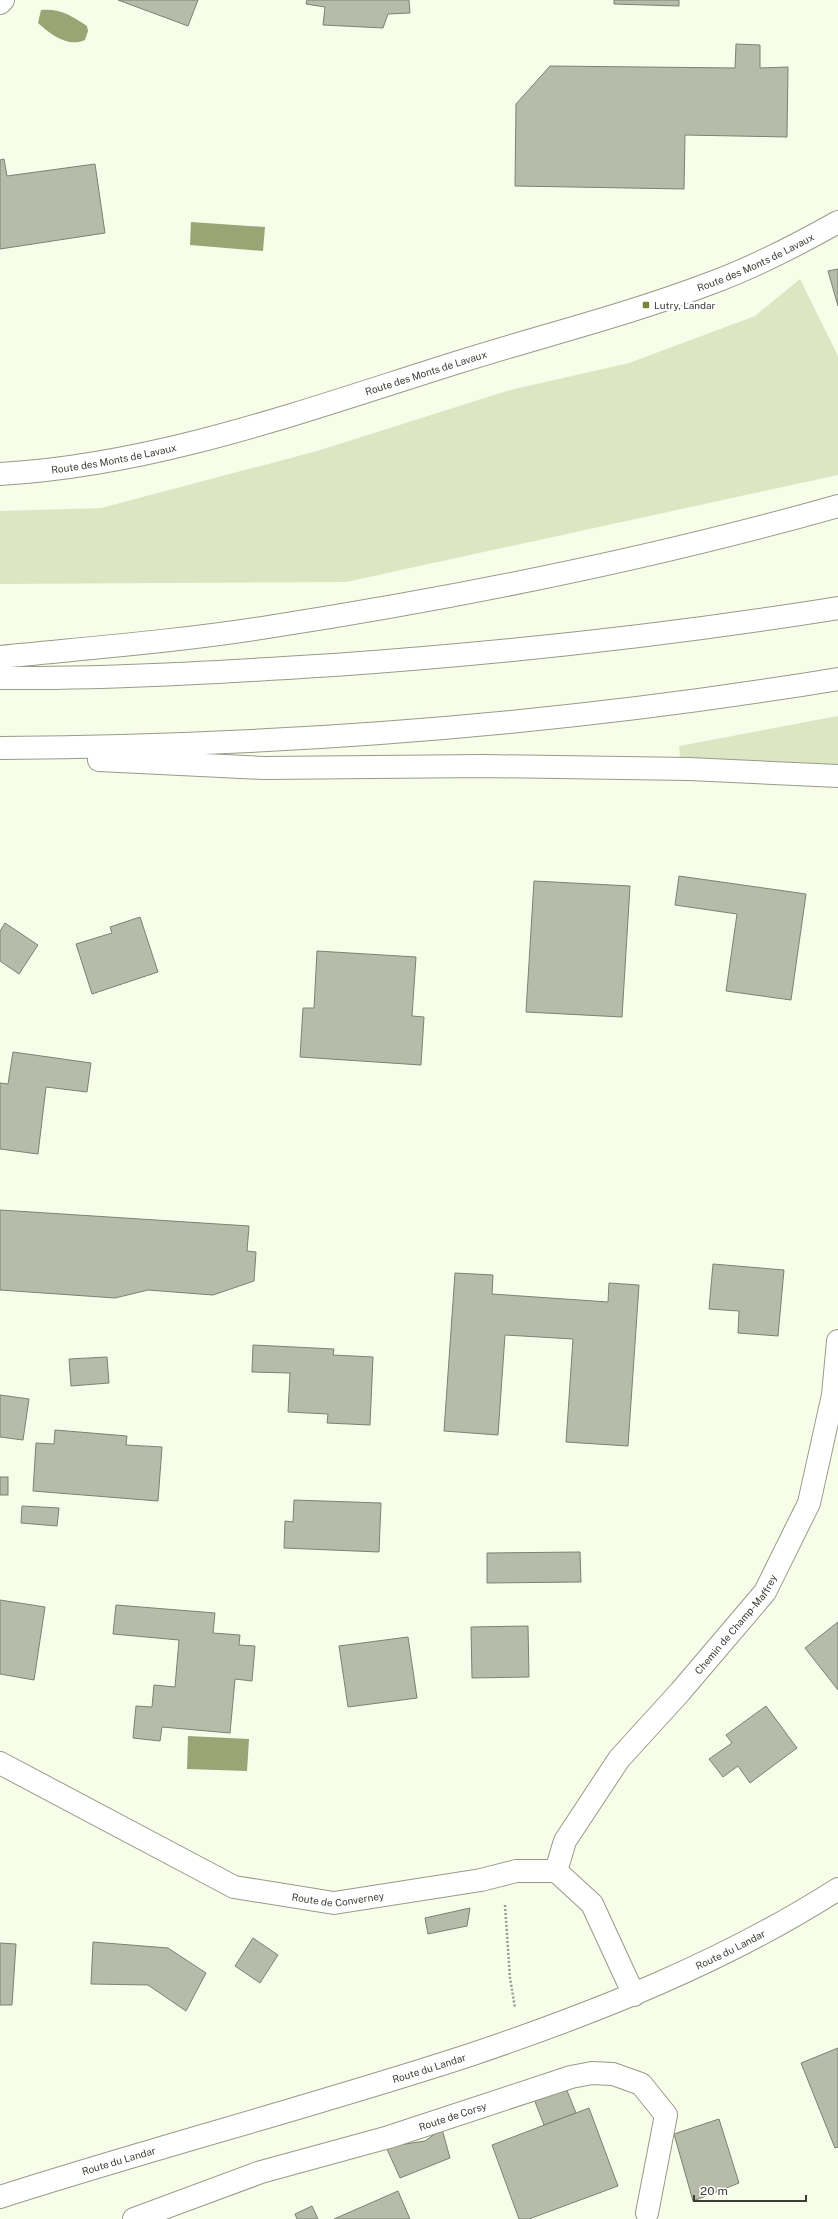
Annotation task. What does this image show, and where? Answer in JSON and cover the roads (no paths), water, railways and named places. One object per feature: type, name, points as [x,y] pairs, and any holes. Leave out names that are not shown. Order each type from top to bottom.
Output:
[{"type":"main road","points":[[0,3],[3,0]]},
{"type":"main road","name":"Route des Monts de Lavaux","points":[[0,474],[45,472],[171,449],[262,423],[646,305],[712,283],[801,243],[838,222]]},
{"type":"main road","points":[[0,657],[267,627],[500,587],[622,562],[746,532],[838,506]]},
{"type":"main road","points":[[0,678],[233,672],[423,658],[609,640],[838,608]]},
{"type":"main road","points":[[0,748],[214,743],[381,734],[612,711],[747,694],[838,679]]},
{"type":"main road","points":[[0,754],[264,768],[483,766],[689,769],[838,776]]},
{"type":"main road","name":"Chemin de Champ-Maffrey","points":[[556,1871],[565,1841],[619,1759],[680,1692],[766,1592],[810,1503],[833,1395],[838,1341]]},
{"type":"main road","name":"Route de Converney","points":[[0,1763],[234,1887],[334,1903],[481,1880],[516,1870],[556,1871]]},
{"type":"main road","points":[[556,1871],[592,1904],[634,1995]]},
{"type":"main road","name":"Route du Landar","points":[[0,2197],[383,2084],[522,2037],[634,1995],[725,1953],[813,1905],[838,1889]]},
{"type":"main road","name":"Route de Corsy","points":[[134,2219],[261,2172],[389,2137],[571,2077],[592,2074],[613,2074],[641,2084],[666,2115],[647,2213]]},
{"type":"place","name":"Lutry, Landar","points":[[646,305]]}]
